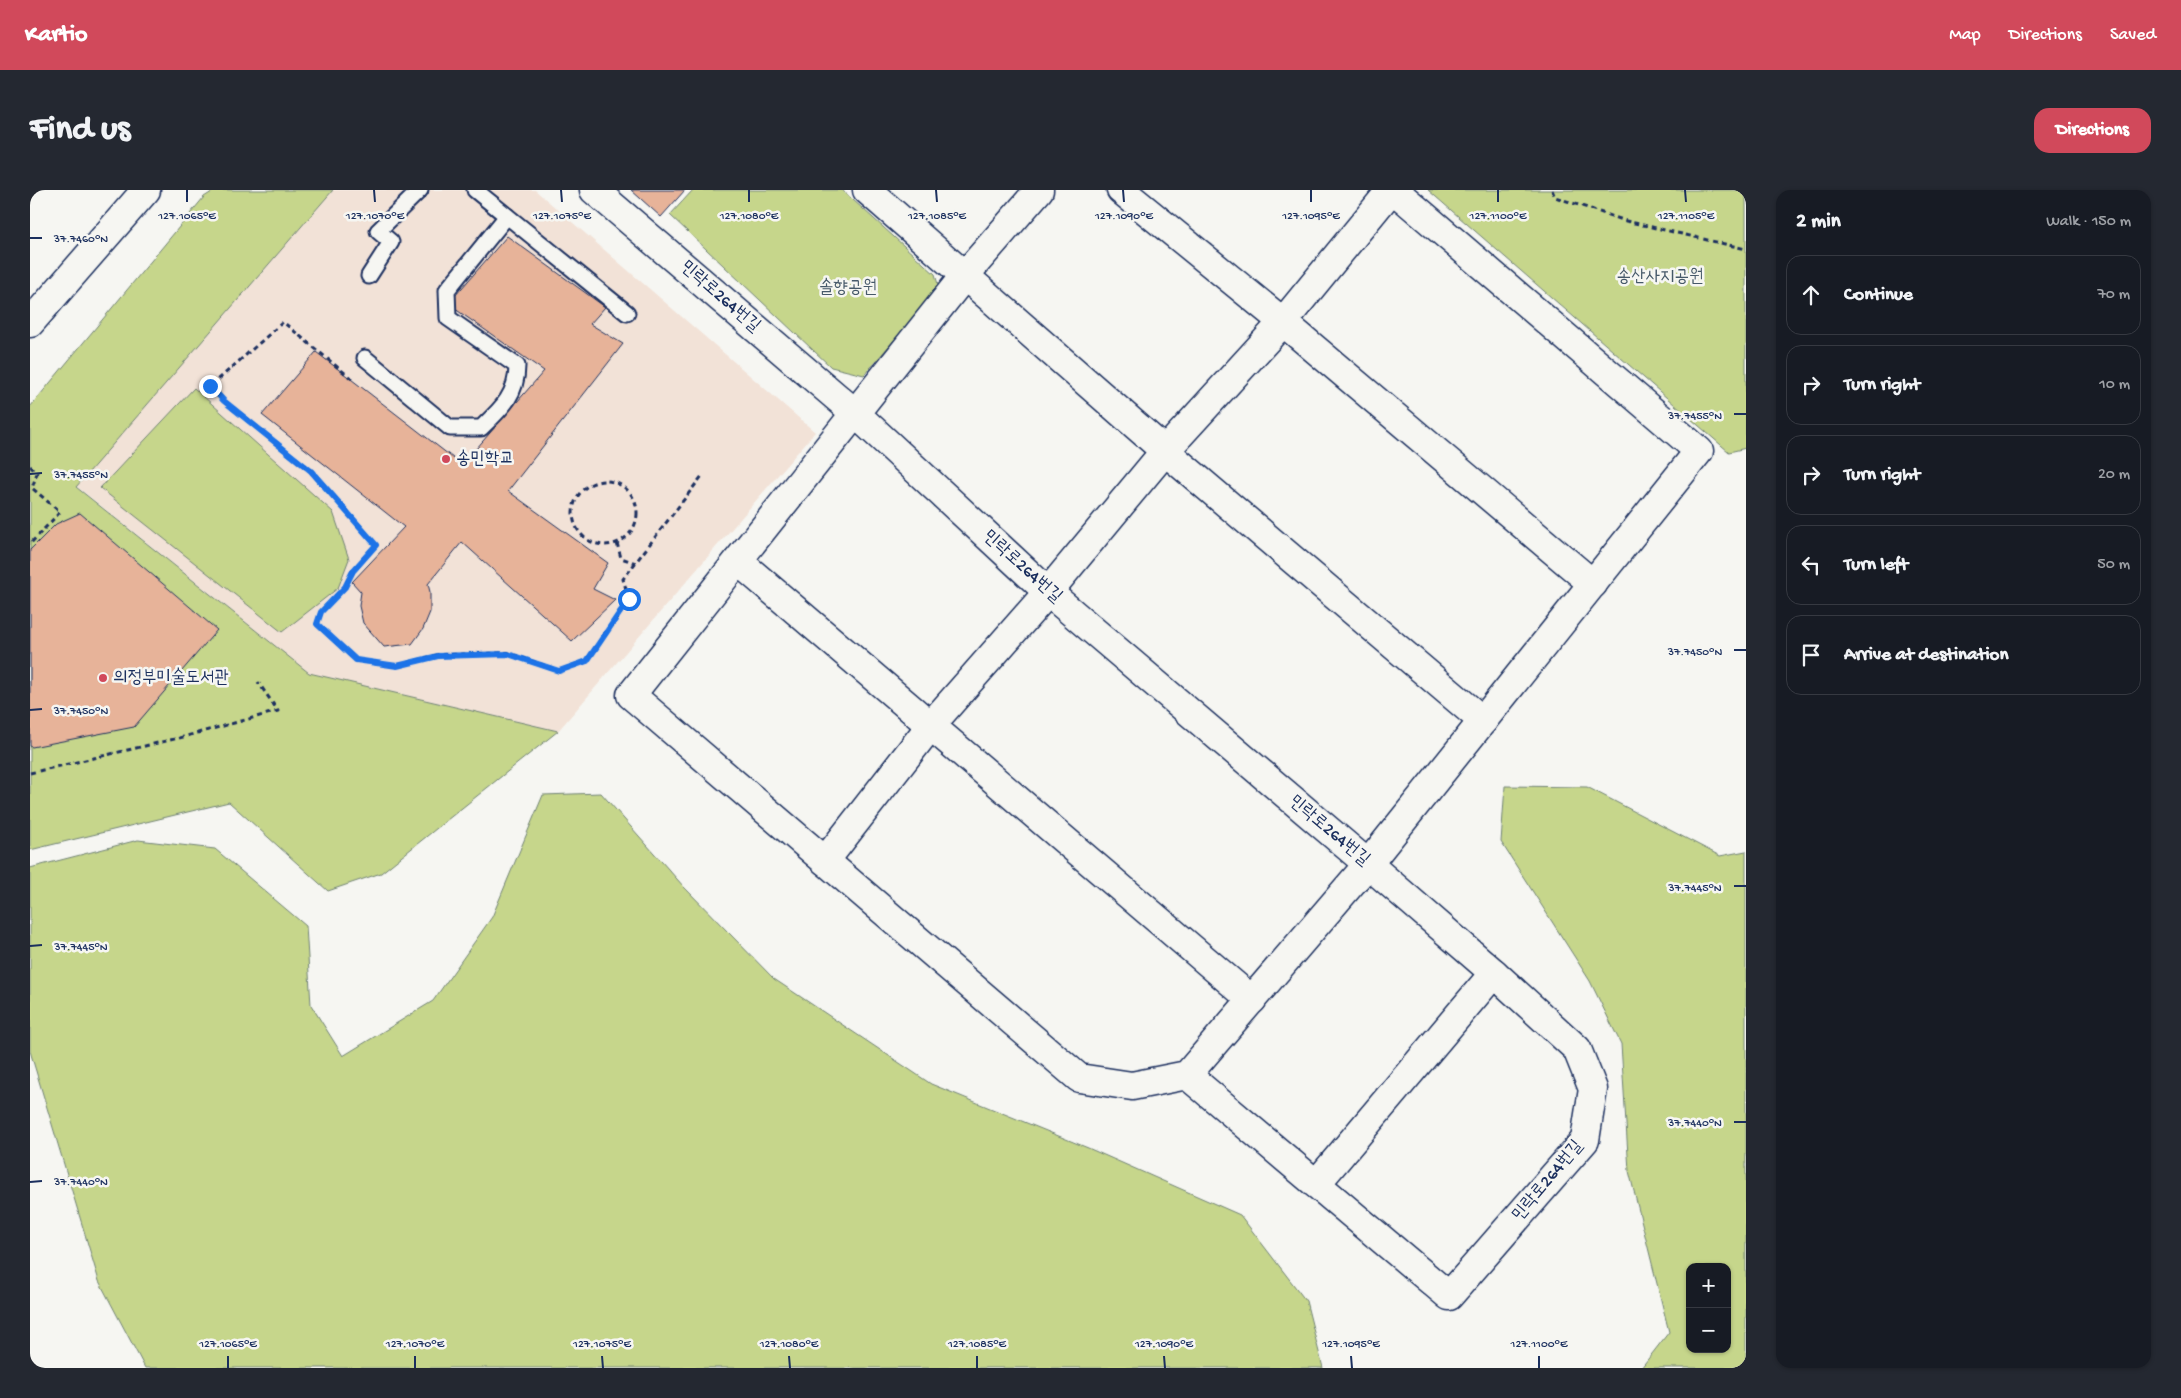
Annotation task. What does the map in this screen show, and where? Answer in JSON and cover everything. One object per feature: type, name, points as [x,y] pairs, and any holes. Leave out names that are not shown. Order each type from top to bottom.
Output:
[{"type":"street","points":[[30,323],[146,190]]},
{"type":"street","name":"민락로264번길","points":[[594,190],[856,414],[1048,592],[1494,973],[1577,1049],[1593,1089],[1586,1140],[1449,1296],[1187,1075]]},
{"type":"street","points":[[867,190],[1165,451],[1483,721]]},
{"type":"street","points":[[825,861],[931,724],[1048,592],[1165,451],[1283,322],[1393,190],[1699,452],[1368,864],[1187,1075],[1132,1086],[1079,1078],[825,861],[631,695],[965,275],[1039,190]]},
{"type":"street","points":[[1121,190],[1283,322],[1593,584]]},
{"type":"street","points":[[738,560],[1252,1000]]},
{"type":"street","points":[[1316,1184],[1494,973]]},
{"type":"lane","points":[[369,276],[391,242],[378,231],[420,190]]},
{"type":"lane","points":[[475,190],[627,313]]},
{"type":"lane","points":[[369,361],[450,428],[481,428],[504,406],[517,380],[517,366],[448,318],[447,290],[507,216]]},
{"type":"path","points":[[1552,190],[1555,197],[1626,221],[1746,249]]},
{"type":"path","points":[[369,361],[356,382],[283,322],[210,386],[224,401],[311,471],[376,545],[353,571],[345,587],[321,612],[317,624],[356,660],[397,666],[438,656],[508,654],[559,671],[587,661],[629,599],[623,579],[702,476]]},
{"type":"path","points":[[30,466],[37,473],[32,488],[60,512],[30,544]]},
{"type":"path","points":[[601,481],[612,481],[622,485],[630,492],[636,502],[638,513],[636,524],[631,533],[617,543],[602,546],[592,543],[583,537],[577,529],[573,509],[576,498],[582,490],[591,484],[601,481]]},
{"type":"path","points":[[617,543],[622,558],[636,563]]},
{"type":"path","points":[[30,773],[184,738],[278,712],[258,682]]},
{"type":"shaded area","name":"송민학교","points":[[333,190],[535,190],[815,432],[558,731],[309,673],[76,486]]},
{"type":"green space","points":[[215,190],[333,190],[76,487],[309,673],[558,731],[381,873],[328,891],[229,802],[30,850],[30,407],[204,197]]},
{"type":"green space","name":"솔향공원","points":[[693,190],[842,190],[935,274],[939,288],[864,375],[831,367],[670,215]]},
{"type":"green space","name":"송산사지공원","points":[[1428,190],[1746,190],[1746,448],[1729,452]]},
{"type":"green space","points":[[194,388],[333,512],[349,559],[338,588],[282,632],[100,488]]},
{"type":"green space","points":[[1505,786],[1587,787],[1720,856],[1746,851],[1746,1368],[1641,1368],[1669,1332],[1629,1171],[1621,1044],[1590,981],[1501,842]]},
{"type":"green space","points":[[601,793],[684,887],[774,979],[931,1084],[1088,1148],[1240,1215],[1306,1301],[1323,1368],[145,1368],[99,1281],[30,1051],[30,868],[138,840],[215,849],[306,926],[311,1005],[343,1056],[433,1001],[492,917],[543,795]]},
{"type":"building","points":[[631,190],[685,190],[661,217]]},
{"type":"building","points":[[507,236],[605,307],[590,324],[623,344],[508,491],[608,563],[593,589],[615,600],[572,641],[462,542],[428,584],[430,612],[423,629],[412,644],[384,647],[363,623],[359,606],[361,592],[352,582],[404,527],[262,415],[316,352],[462,465],[544,371],[448,304]]},
{"type":"building","name":"의정부미술도서관","points":[[80,513],[217,630],[134,727],[32,747],[30,746],[30,550],[56,524]]},
{"type":"place","name":"송민학교","points":[[446,459]]},
{"type":"place","name":"의정부미술도서관","points":[[103,678]]},
{"type":"route","points":[[210,386],[224,401],[311,471],[376,545],[353,571],[345,587],[321,612],[317,624],[356,660],[397,666],[438,656],[508,654],[559,671],[587,661],[629,599]]}]
